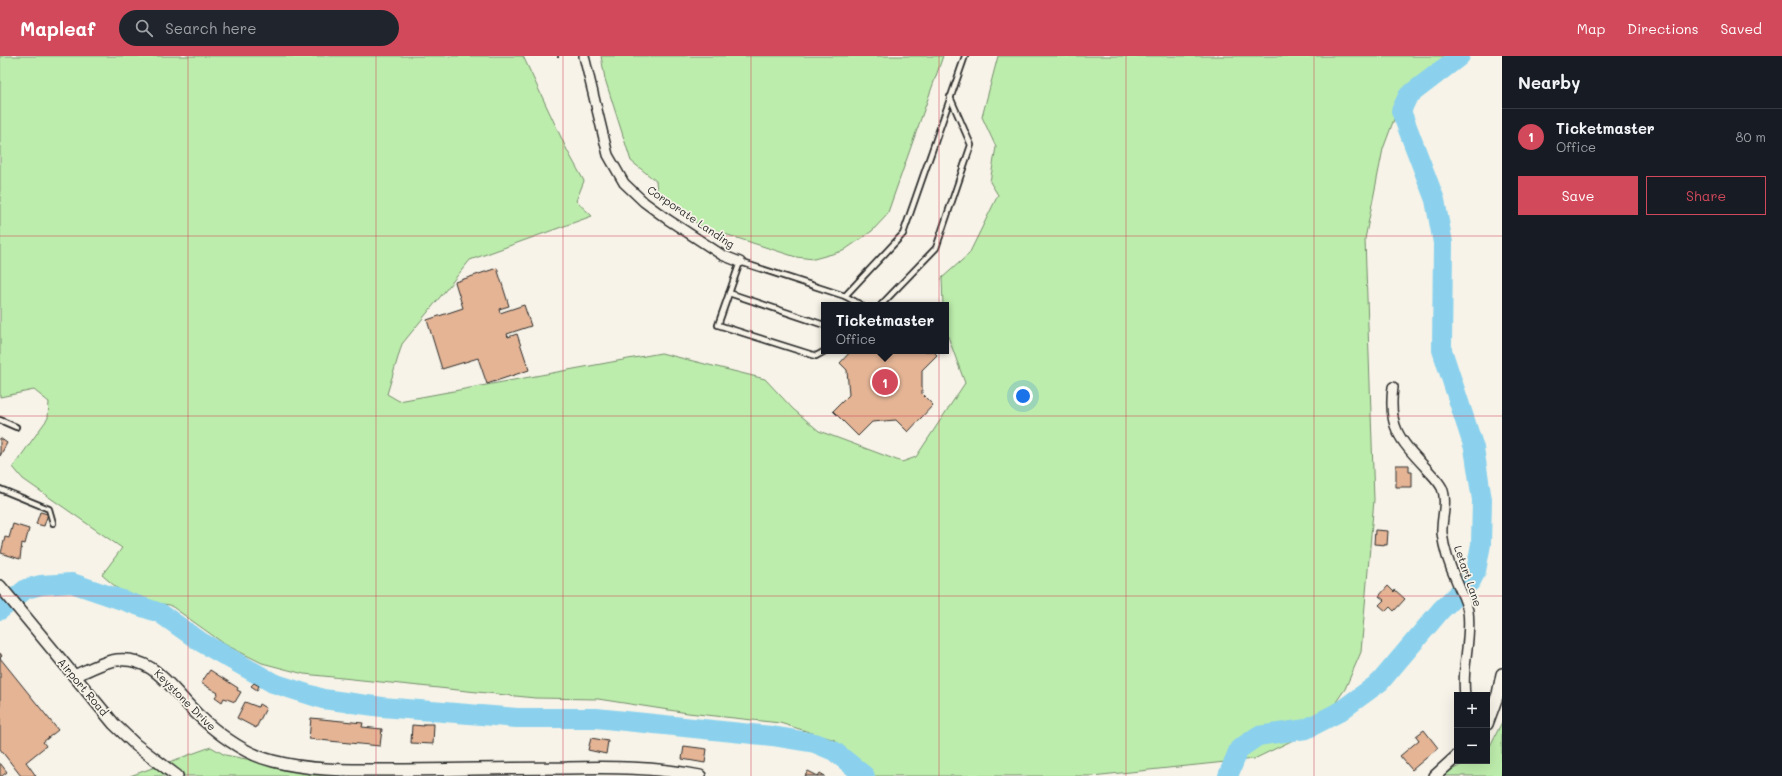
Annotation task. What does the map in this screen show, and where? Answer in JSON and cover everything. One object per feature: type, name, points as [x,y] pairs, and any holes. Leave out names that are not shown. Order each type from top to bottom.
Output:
[{"type":"street","name":"Corporate Landing","points":[[584,56],[608,155],[624,183],[644,202],[667,218],[722,255],[740,262]]},
{"type":"street","name":"Letart Lane","points":[[1392,387],[1392,416],[1397,434],[1405,446],[1434,477],[1442,488],[1444,496],[1442,521],[1444,544],[1465,601],[1469,624],[1464,670],[1465,692]]},
{"type":"street","name":"Airport Road","points":[[0,586],[124,734],[149,756],[177,776]]},
{"type":"street","name":"Keystone Drive","points":[[74,676],[111,661],[129,660],[148,665],[161,675],[196,713],[218,733],[238,746],[271,761],[301,767],[336,770],[404,770],[637,767],[700,776]]},
{"type":"street","points":[[1490,716],[1498,694],[1502,674]]},
{"type":"street","points":[[1435,776],[1454,759]]},
{"type":"lane","points":[[845,296],[903,234],[965,56]]},
{"type":"lane","points":[[884,302],[936,248],[971,145],[950,97]]},
{"type":"lane","points":[[821,353],[816,356],[718,325],[740,262],[845,296],[856,302]]},
{"type":"lane","points":[[729,293],[821,325]]},
{"type":"lane","points":[[0,420],[16,427]]},
{"type":"lane","points":[[0,489],[49,509],[53,523]]},
{"type":"green space","points":[[0,56],[523,56],[567,150],[584,181],[576,201],[592,216],[470,260],[402,344],[387,394],[399,401],[661,353],[765,379],[793,409],[819,431],[902,462],[916,457],[965,383],[949,339],[949,302],[943,302],[942,278],[969,254],[998,195],[990,182],[996,147],[982,117],[998,56],[1456,56],[1400,103],[1383,149],[1365,239],[1374,500],[1361,652],[1345,689],[1318,728],[1254,759],[1092,776],[872,776],[835,740],[780,723],[688,713],[598,699],[535,698],[304,674],[262,663],[226,645],[170,605],[131,600],[102,575],[122,548],[23,479],[13,467],[48,418],[49,402],[34,390],[0,397]]},
{"type":"green space","points":[[601,56],[943,56],[887,215],[872,231],[843,251],[814,259],[796,257],[700,226],[657,191],[656,181],[631,161],[605,79]]},
{"type":"green space","points":[[1502,722],[1502,776],[1440,776],[1463,764],[1490,764],[1490,746]]},
{"type":"green space","points":[[211,747],[225,755],[336,776],[130,776]]},
{"type":"building","points":[[497,268],[509,306],[499,309],[500,313],[524,305],[531,326],[507,334],[508,337],[517,334],[529,370],[487,384],[478,358],[442,369],[427,320],[463,308],[455,282]]},
{"type":"building","points":[[848,354],[936,354],[937,355],[922,370],[922,394],[933,405],[908,432],[896,420],[872,422],[858,436],[833,411],[849,395],[847,370],[840,363]]},
{"type":"building","points":[[0,438],[7,443],[0,456]]},
{"type":"building","points":[[1396,465],[1409,465],[1409,472],[1412,472],[1412,487],[1396,487]]},
{"type":"building","points":[[40,512],[48,514],[44,526],[36,524]]},
{"type":"building","points":[[13,524],[29,529],[25,544],[22,543],[20,559],[1,553],[5,537],[9,538]]},
{"type":"building","points":[[1375,530],[1388,531],[1387,545],[1374,544]]},
{"type":"building","points":[[1388,586],[1405,599],[1394,611],[1390,607],[1386,611],[1379,605],[1384,600],[1379,596]]},
{"type":"building","points":[[0,658],[58,730],[43,742],[46,746],[26,762],[36,776],[21,776],[0,749]]},
{"type":"building","points":[[210,670],[238,688],[237,690],[241,692],[235,702],[224,698],[222,702],[215,697],[218,693],[201,683]]},
{"type":"building","points":[[254,683],[259,686],[257,690],[251,686]]},
{"type":"building","points":[[245,702],[258,707],[259,704],[266,708],[256,728],[237,718]]},
{"type":"building","points":[[311,718],[363,723],[362,727],[382,729],[380,746],[309,739]]},
{"type":"building","points":[[424,724],[434,724],[433,744],[411,743],[412,725],[424,726]]},
{"type":"building","points":[[1424,730],[1438,748],[1412,770],[1400,756],[1419,740],[1416,736]]},
{"type":"building","points":[[591,738],[608,741],[606,754],[588,750]]},
{"type":"building","points":[[684,746],[707,749],[705,763],[682,759]]},
{"type":"building","points":[[0,763],[7,772],[2,776],[0,776]]},
{"type":"building","points":[[808,771],[818,776],[805,776]]},
{"type":"building","points":[[820,773],[825,776],[818,776]]},
{"type":"waterway","points":[[1228,776],[1239,749],[1258,736],[1306,729],[1339,712],[1380,682],[1441,610],[1471,581],[1476,571],[1481,544],[1482,500],[1474,448],[1442,350],[1443,243],[1435,200],[1401,111],[1408,96],[1460,56]]},
{"type":"waterway","points":[[0,610],[26,589],[41,585],[72,583],[160,613],[201,642],[273,683],[323,699],[382,707],[517,718],[596,718],[772,736],[815,743],[834,751],[865,776]]},
{"type":"place","name":"Ticketmaster","points":[[885,382]]}]
